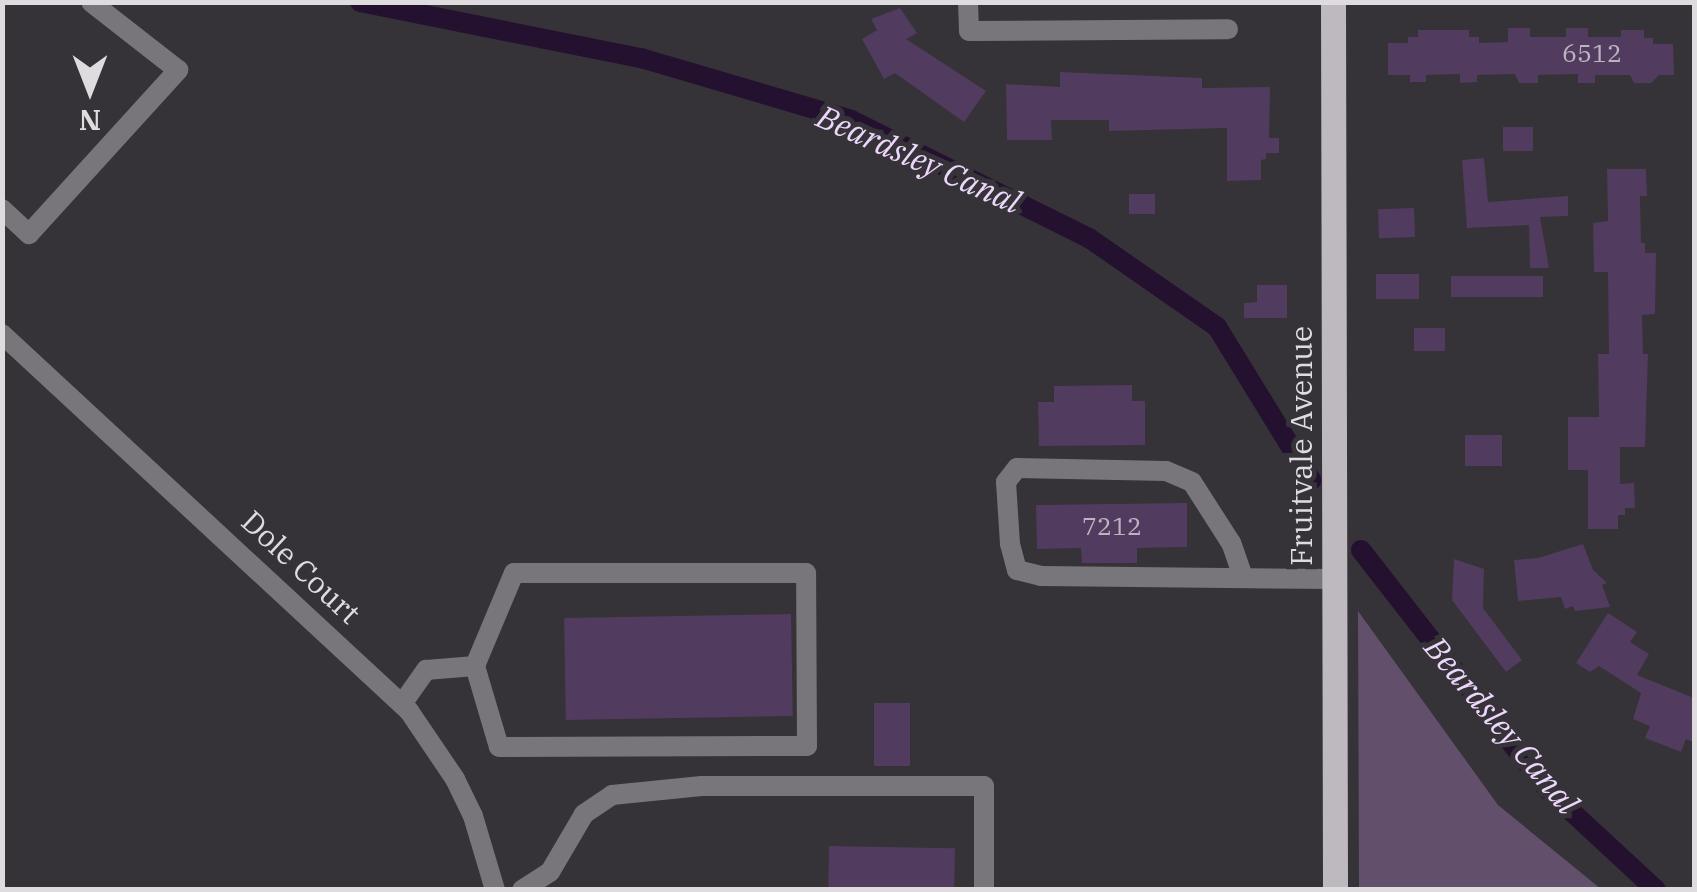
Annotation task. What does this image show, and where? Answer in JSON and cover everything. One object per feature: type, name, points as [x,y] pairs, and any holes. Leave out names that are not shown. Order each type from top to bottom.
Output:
[{"type":"main road","name":"Fruitvale Avenue","points":[[1334,2],[1335,890]]},
{"type":"street","points":[[2,210],[30,234],[178,70],[92,2]]},
{"type":"street","points":[[968,2],[969,31],[1228,29]]},
{"type":"street","name":"Dole Court","points":[[2,334],[402,704],[455,779],[478,829],[496,890]]},
{"type":"street","points":[[1244,577],[1231,543],[1192,482],[1166,470],[1017,468],[1006,482],[1010,544],[1017,570],[1041,576],[1334,579]]},
{"type":"street","points":[[514,573],[806,573],[807,746],[499,747],[475,666],[514,573]]},
{"type":"street","points":[[402,704],[426,670],[475,666]]},
{"type":"street","points":[[522,890],[550,872],[584,814],[612,795],[702,786],[984,786],[984,890]]},
{"type":"shaded area","points":[[1358,611],[1498,805],[1601,889],[1359,889]]},
{"type":"building","points":[[900,8],[917,33],[906,39],[986,91],[964,122],[895,73],[884,79],[862,39],[877,30],[871,19]]},
{"type":"building","points":[[1508,28],[1530,28],[1530,37],[1566,37],[1566,28],[1588,28],[1588,37],[1621,37],[1621,30],[1644,30],[1644,38],[1653,38],[1653,44],[1673,44],[1674,75],[1659,75],[1651,83],[1634,83],[1630,75],[1595,75],[1595,83],[1578,83],[1578,74],[1538,75],[1538,83],[1519,83],[1515,74],[1477,75],[1477,82],[1460,83],[1460,74],[1426,75],[1426,82],[1410,82],[1410,75],[1388,75],[1388,43],[1408,43],[1408,37],[1418,37],[1418,30],[1469,30],[1469,37],[1479,37],[1479,43],[1508,42]]},
{"type":"building","points":[[1060,72],[1202,78],[1202,88],[1270,87],[1269,138],[1279,138],[1279,153],[1266,153],[1266,159],[1261,160],[1261,180],[1227,181],[1227,128],[1109,131],[1109,120],[1051,120],[1052,140],[1007,140],[1006,84],[1060,87]]},
{"type":"building","points":[[1503,127],[1533,127],[1533,151],[1503,151]]},
{"type":"building","points":[[1484,158],[1488,202],[1568,196],[1568,216],[1540,217],[1549,268],[1530,268],[1529,225],[1467,228],[1462,160]]},
{"type":"building","points":[[1607,169],[1646,169],[1647,196],[1640,196],[1641,243],[1645,243],[1645,253],[1656,253],[1655,314],[1642,315],[1643,354],[1648,354],[1645,447],[1620,447],[1620,484],[1634,483],[1635,508],[1625,508],[1625,515],[1618,515],[1618,529],[1588,529],[1588,470],[1568,470],[1568,417],[1599,417],[1598,354],[1609,354],[1608,272],[1594,272],[1593,223],[1608,221]]},
{"type":"building","points":[[1129,194],[1155,194],[1155,214],[1129,214]]},
{"type":"building","points":[[1414,208],[1415,237],[1379,238],[1378,209]]},
{"type":"building","points":[[1376,274],[1419,274],[1419,299],[1376,299]]},
{"type":"building","points":[[1451,276],[1543,276],[1543,297],[1451,297]]},
{"type":"building","points":[[1257,285],[1287,285],[1287,318],[1244,318],[1244,303],[1257,302]]},
{"type":"building","points":[[1414,328],[1445,328],[1445,351],[1414,351]]},
{"type":"building","points":[[1132,385],[1132,401],[1145,401],[1145,445],[1039,446],[1038,402],[1054,402],[1054,386]]},
{"type":"building","points":[[1465,435],[1502,435],[1502,466],[1465,466]]},
{"type":"building","points":[[1187,503],[1187,547],[1137,548],[1137,563],[1082,563],[1081,548],[1037,549],[1036,505]]},
{"type":"building","points":[[1583,544],[1593,570],[1607,583],[1602,585],[1610,607],[1565,609],[1561,597],[1518,601],[1514,560],[1538,558]]},
{"type":"building","points":[[1454,559],[1484,569],[1483,608],[1522,660],[1506,672],[1452,600]]},
{"type":"building","points":[[1608,613],[1637,632],[1630,642],[1649,654],[1637,675],[1694,698],[1694,743],[1686,739],[1681,752],[1645,738],[1650,726],[1633,719],[1641,693],[1599,666],[1590,672],[1576,663]]},
{"type":"building","points":[[791,614],[793,716],[566,720],[564,618]]},
{"type":"building","points":[[874,703],[910,703],[910,766],[874,766]]},
{"type":"building","points":[[829,846],[955,848],[954,890],[828,890]]},
{"type":"waterway","name":"Beardsley Canal","points":[[360,2],[641,58],[851,120],[1089,238],[1217,327],[1311,480]]},
{"type":"waterway","name":"Beardsley Canal","points":[[1361,550],[1546,788],[1656,890]]}]
